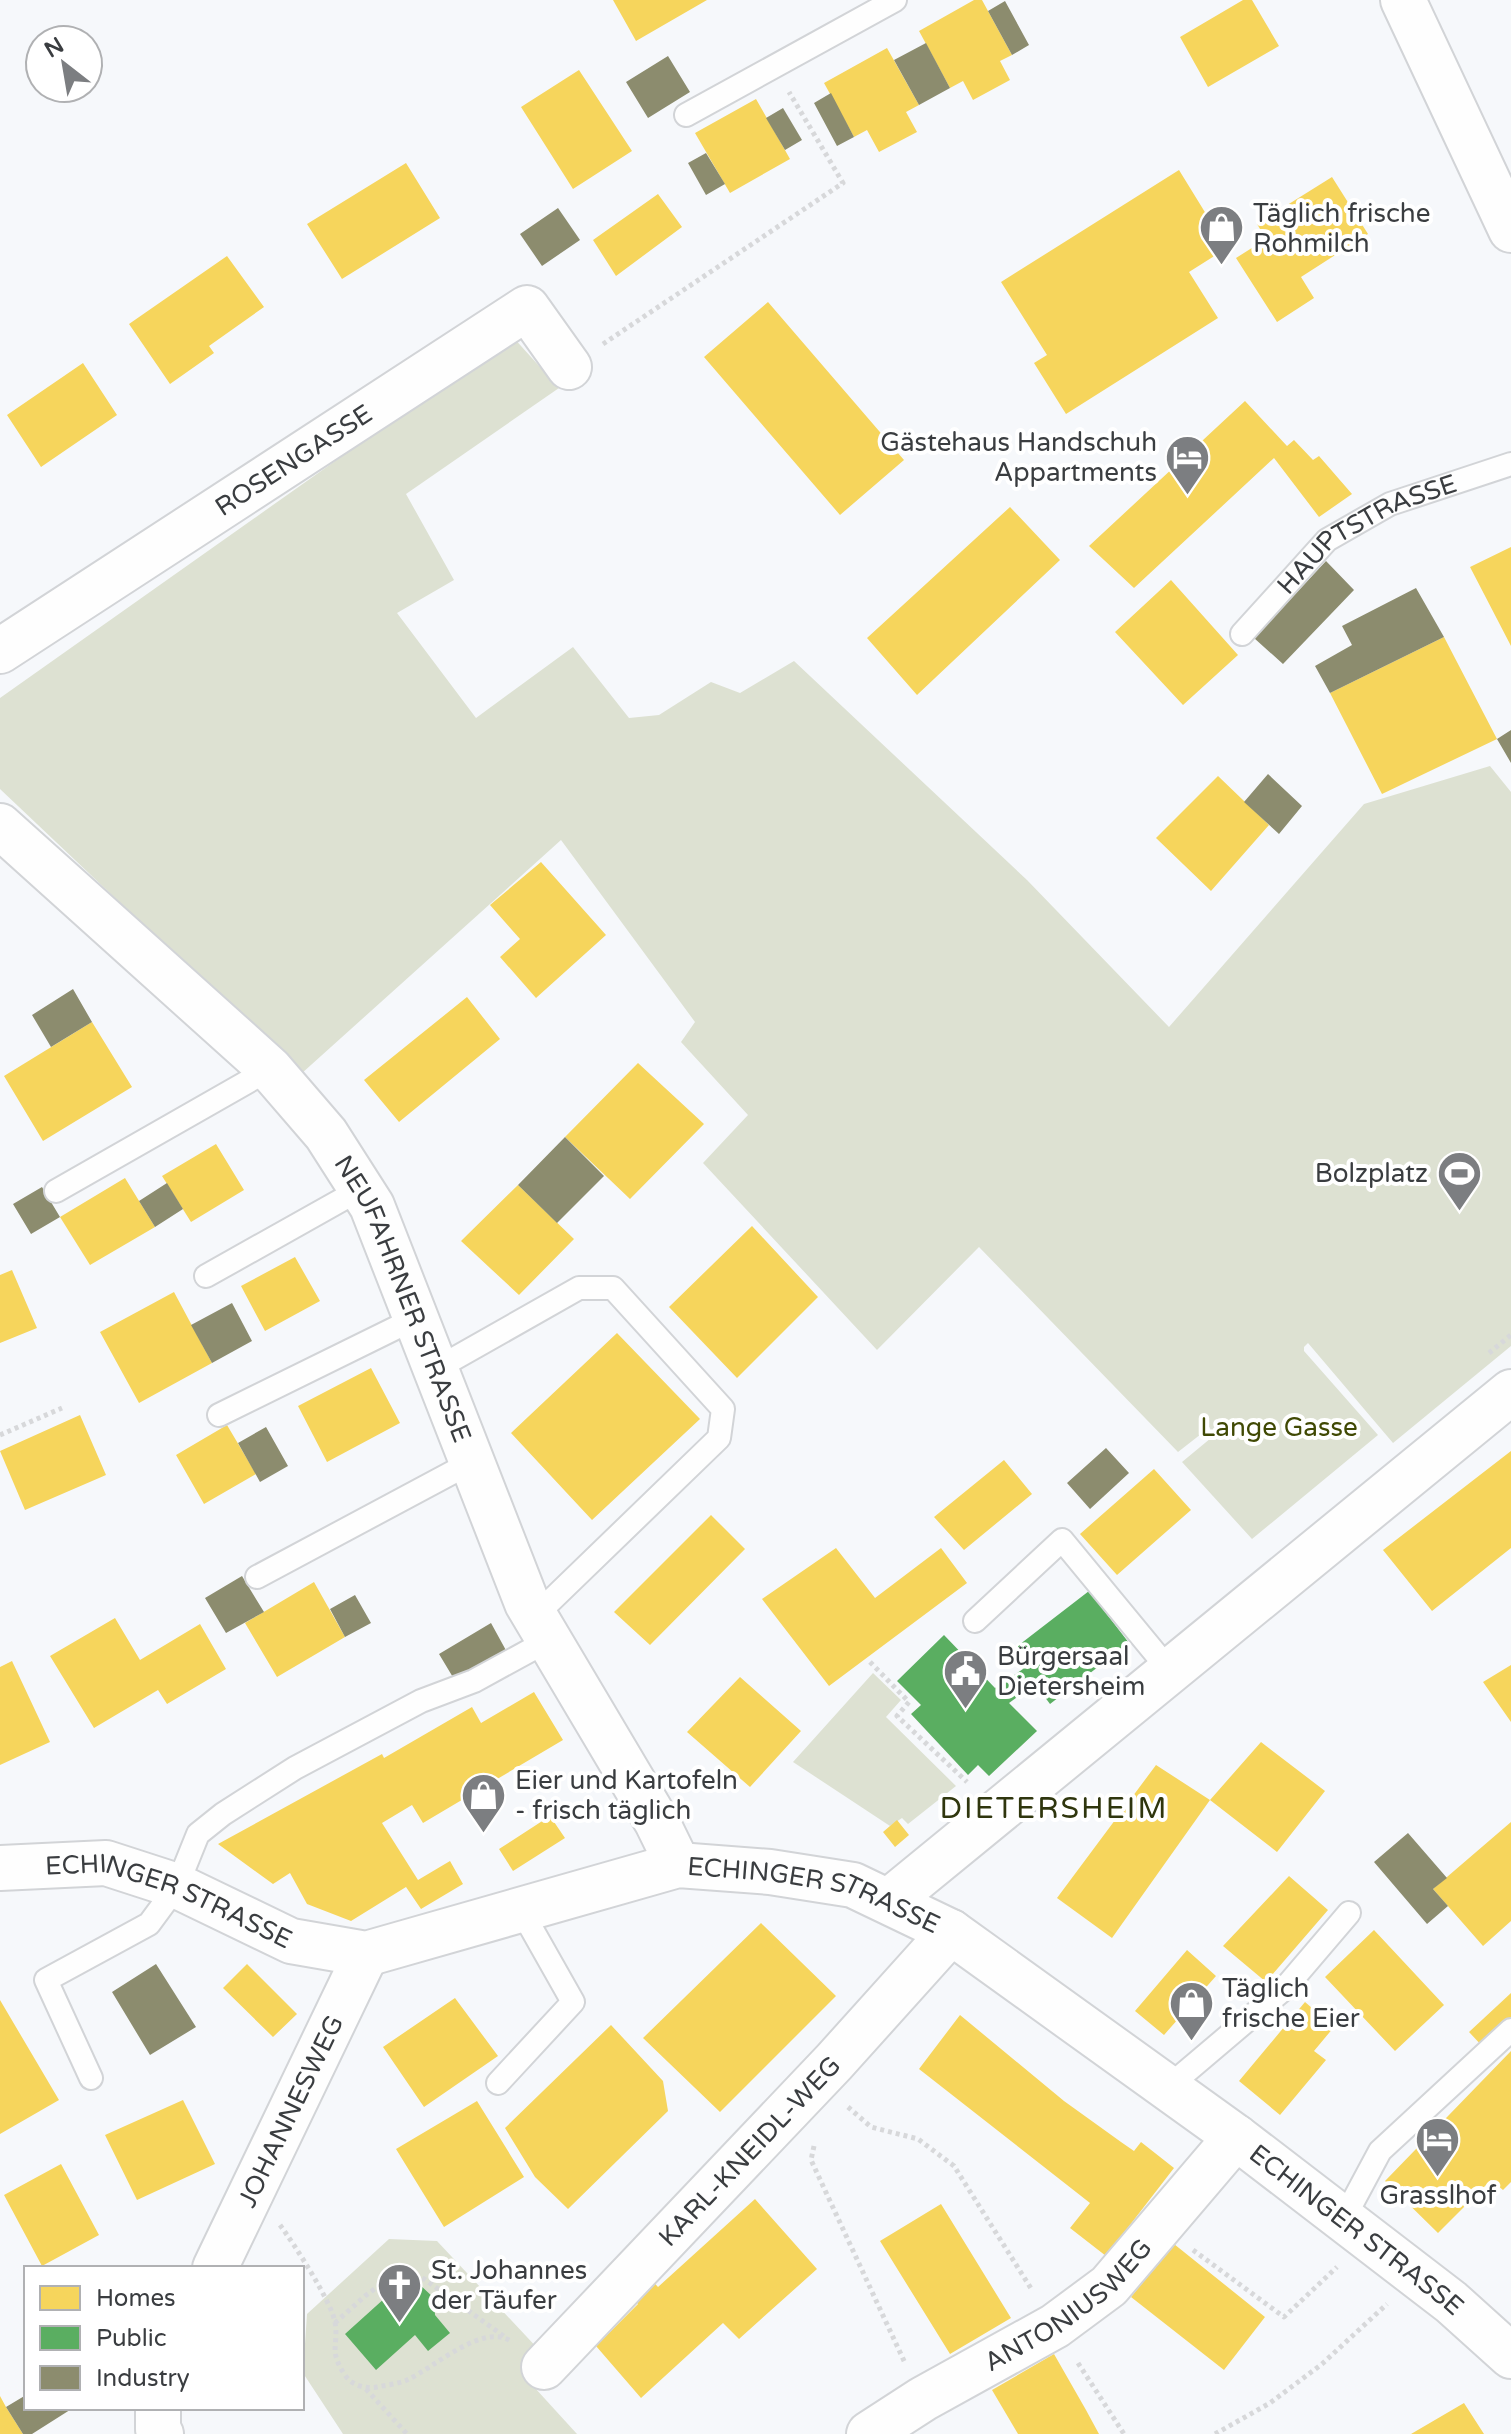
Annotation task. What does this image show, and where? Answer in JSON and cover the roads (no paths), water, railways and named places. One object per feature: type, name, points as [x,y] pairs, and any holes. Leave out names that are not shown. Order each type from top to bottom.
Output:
[{"type":"street","points":[[1403,0],[1511,230]]},
{"type":"street","name":"ROSENGASSE","points":[[0,651],[527,308],[569,367]]},
{"type":"street","name":"NEUFAHRNER STRASSE","points":[[0,826],[270,1069],[326,1134],[372,1206],[527,1603],[657,1822],[678,1865]]},
{"type":"street","points":[[889,1901],[1511,1392]]},
{"type":"street","name":"ECHINGER STRASSE","points":[[0,1868],[106,1863],[177,1886],[291,1941],[366,1954],[678,1865],[801,1876],[853,1885],[951,1932],[1236,2137],[1451,2302],[1511,2356]]},
{"type":"street","name":"KARL-KNEIDL-WEG","points":[[544,2367],[834,2062],[951,1932]]},
{"type":"street","name":"JOHANNESWEG","points":[[216,2266],[366,1954]]},
{"type":"street","name":"ANTONIUSWEG","points":[[869,2434],[923,2399],[1055,2326],[1109,2286],[1236,2137]]},
{"type":"street","points":[[158,2410],[161,2434]]},
{"type":"lane","points":[[686,115],[895,0]]},
{"type":"lane","name":"HAUPTSTRASSE","points":[[1242,634],[1327,540],[1390,504],[1511,464]]},
{"type":"lane","points":[[56,1191],[270,1069]]},
{"type":"lane","points":[[206,1276],[361,1189]]},
{"type":"lane","points":[[91,2078],[46,1980],[149,1924],[177,1886],[198,1834],[223,1814],[295,1768],[421,1701],[474,1681],[542,1628],[719,1438],[723,1409],[613,1288],[579,1288],[436,1369]]},
{"type":"lane","points":[[219,1415],[416,1318]]},
{"type":"lane","points":[[257,1577],[472,1462]]},
{"type":"lane","points":[[975,1621],[1062,1540],[1170,1671]]},
{"type":"lane","points":[[498,2083],[573,2002],[521,1910]]},
{"type":"lane","points":[[1167,2088],[1285,1988],[1349,1913]]},
{"type":"lane","points":[[1355,2229],[1380,2151],[1511,2030]]},
{"type":"place","name":"Täglich frische Rohmilch","points":[[1222,267]]},
{"type":"place","name":"Gästehaus Handschuh Appartments","points":[[1188,496]]},
{"type":"place","name":"Bolzplatz","points":[[1459,1212]]},
{"type":"place","name":"Bürgersaal Dietersheim","points":[[966,1710]]},
{"type":"place","name":"Eier und Kartofeln - frisch täglich","points":[[484,1834]]},
{"type":"place","name":"Täglich frische Eier","points":[[1191,2042]]},
{"type":"place","name":"Grasslhof","points":[[1438,2179]]},
{"type":"place","name":"St. Johannes der Täufer","points":[[400,2324]]},
{"type":"district","name":"DIETERSHEIM","points":[[1054,1808]]},
{"type":"park label","name":"Lange Gasse","points":[[1279,1427]]}]
